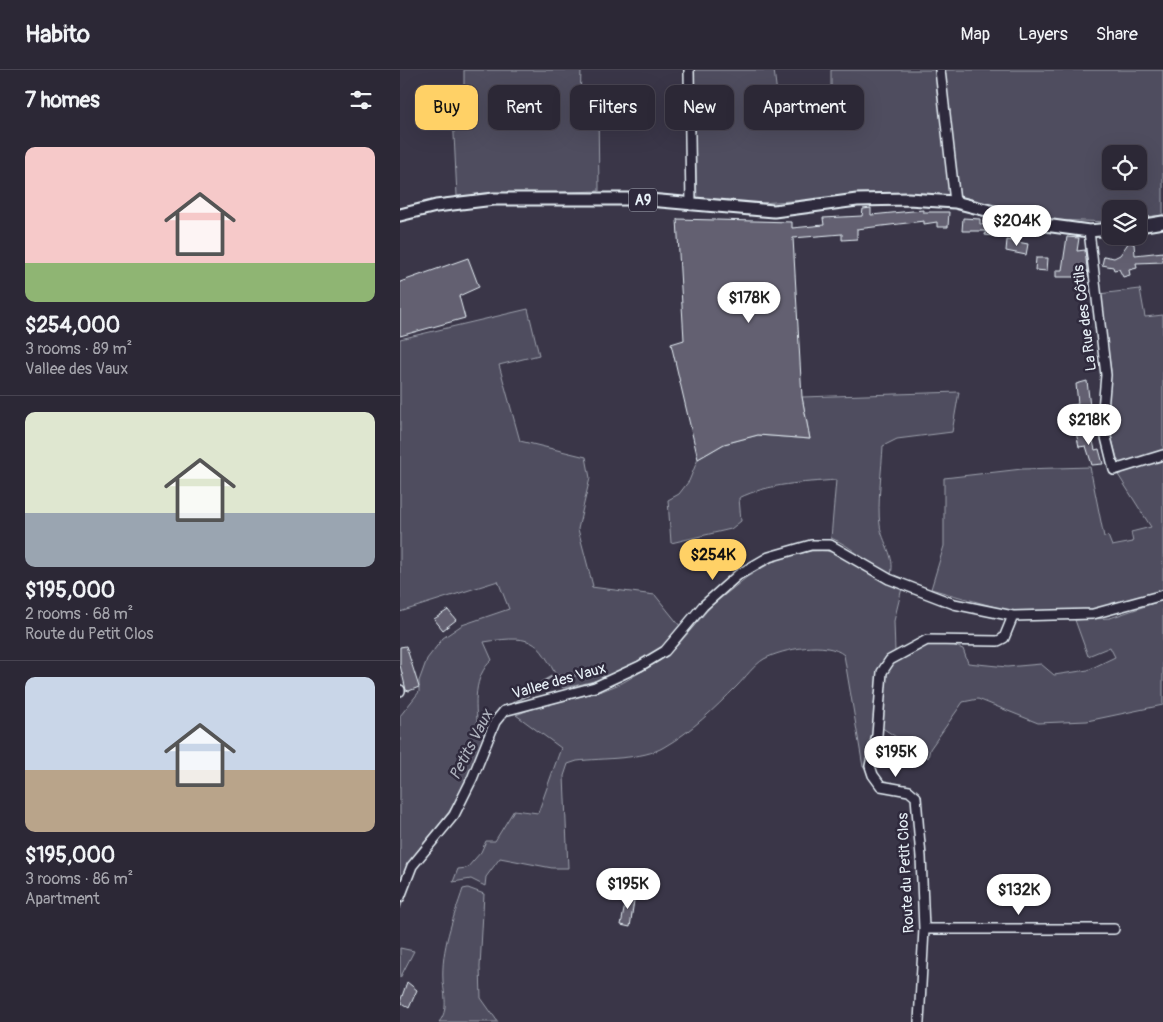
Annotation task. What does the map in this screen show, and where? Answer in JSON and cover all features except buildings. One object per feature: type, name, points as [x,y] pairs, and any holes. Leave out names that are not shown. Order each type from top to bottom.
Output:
[{"type":"main road","name":"A9","points":[[400,215],[436,206],[494,199],[638,199],[690,205],[774,210],[857,200],[908,198],[955,202],[1045,225],[1089,231],[1102,230]]},
{"type":"main road","points":[[1147,225],[1163,222]]},
{"type":"street","points":[[689,70],[690,205]]},
{"type":"street","points":[[940,70],[955,202]]},
{"type":"street","name":"La Rue des Côtils","points":[[1089,231],[1106,375],[1102,421],[1114,470],[1163,455]]},
{"type":"street","name":"Vallee des Vaux","points":[[400,897],[412,866],[454,815],[472,779],[495,722],[504,712],[595,687],[640,666],[665,651],[704,606],[738,575],[769,557],[811,545],[830,545],[889,580],[954,604],[1013,616],[1093,614],[1163,595]]},
{"type":"street","name":"Route du Petit Clos","points":[[919,1022],[924,930],[916,797],[910,791],[881,786],[876,782],[870,766],[877,735],[882,672],[890,660],[927,640],[998,642],[1004,638],[1013,616]]},
{"type":"street","points":[[924,930],[1114,929]]},
{"type":"shaded area","points":[[464,70],[581,70],[581,85],[570,85],[570,130],[598,130],[599,191],[457,196],[454,130],[478,130],[478,85],[464,85]]},
{"type":"shaded area","points":[[693,70],[774,70],[776,85],[744,85],[744,130],[864,130],[864,85],[831,85],[831,70],[1163,70],[1163,215],[1147,217],[1147,200],[1102,200],[1102,222],[1053,220],[947,196],[838,198],[745,204],[697,199],[695,130],[734,130],[734,85],[693,85]]},
{"type":"shaded area","points":[[1140,289],[1145,317],[1163,315],[1163,451],[1121,465],[1117,458],[1105,413],[1111,370],[1099,294]]},
{"type":"shaded area","points":[[528,309],[539,355],[499,365],[520,441],[586,457],[590,478],[578,529],[593,586],[591,587],[655,595],[680,626],[659,649],[637,664],[614,675],[563,688],[542,651],[535,645],[516,639],[484,642],[492,660],[481,674],[478,682],[476,710],[478,728],[485,733],[482,743],[460,795],[415,854],[400,882],[400,716],[419,692],[419,681],[427,659],[443,638],[462,625],[509,609],[498,581],[400,612],[400,339]]},
{"type":"shaded area","points":[[959,392],[952,432],[897,439],[883,446],[879,517],[881,531],[892,562],[891,574],[831,538],[836,480],[786,484],[751,493],[739,498],[741,521],[731,529],[671,543],[668,500],[679,494],[689,481],[698,459],[724,444],[758,435],[810,439],[802,397]]},
{"type":"shaded area","points":[[1163,459],[1163,591],[1093,609],[1013,612],[931,589],[944,546],[944,478],[1022,469],[1090,467],[1104,537],[1108,536],[1112,546],[1133,542],[1131,532],[1151,527],[1117,473]]},
{"type":"shaded area","points":[[811,551],[831,552],[849,560],[883,581],[902,588],[894,621],[895,652],[887,656],[877,671],[873,733],[868,764],[863,767],[844,655],[836,650],[816,647],[782,652],[760,662],[702,719],[664,747],[634,756],[577,761],[568,764],[564,776],[568,868],[552,868],[500,858],[486,877],[485,886],[471,879],[453,882],[458,869],[467,868],[481,852],[486,841],[495,841],[514,810],[538,813],[561,748],[516,715],[534,708],[602,691],[622,683],[661,660],[677,646],[711,606],[747,577],[777,559]]},
{"type":"shaded area","points":[[1163,600],[1163,705],[1087,721],[1038,723],[978,699],[963,702],[930,749],[928,758],[881,727],[884,672],[891,663],[928,643],[950,644],[963,649],[968,663],[1007,667],[1041,664],[1054,675],[1088,670],[1115,657],[1110,647],[1088,656],[1075,620],[1110,618]]},
{"type":"shaded area","points":[[468,888],[484,894],[480,967],[481,998],[498,1022],[439,1022],[445,1007],[443,969],[446,946],[463,889]]},
{"type":"shaded area","points":[[400,948],[414,951],[400,978]]},
{"type":"waterway","name":"Petits Vaux","points":[[504,708],[534,692],[542,682],[553,676],[571,676],[593,671],[602,664]]},
{"type":"waterway","name":"Petits Vaux","points":[[400,907],[403,899]]}]
